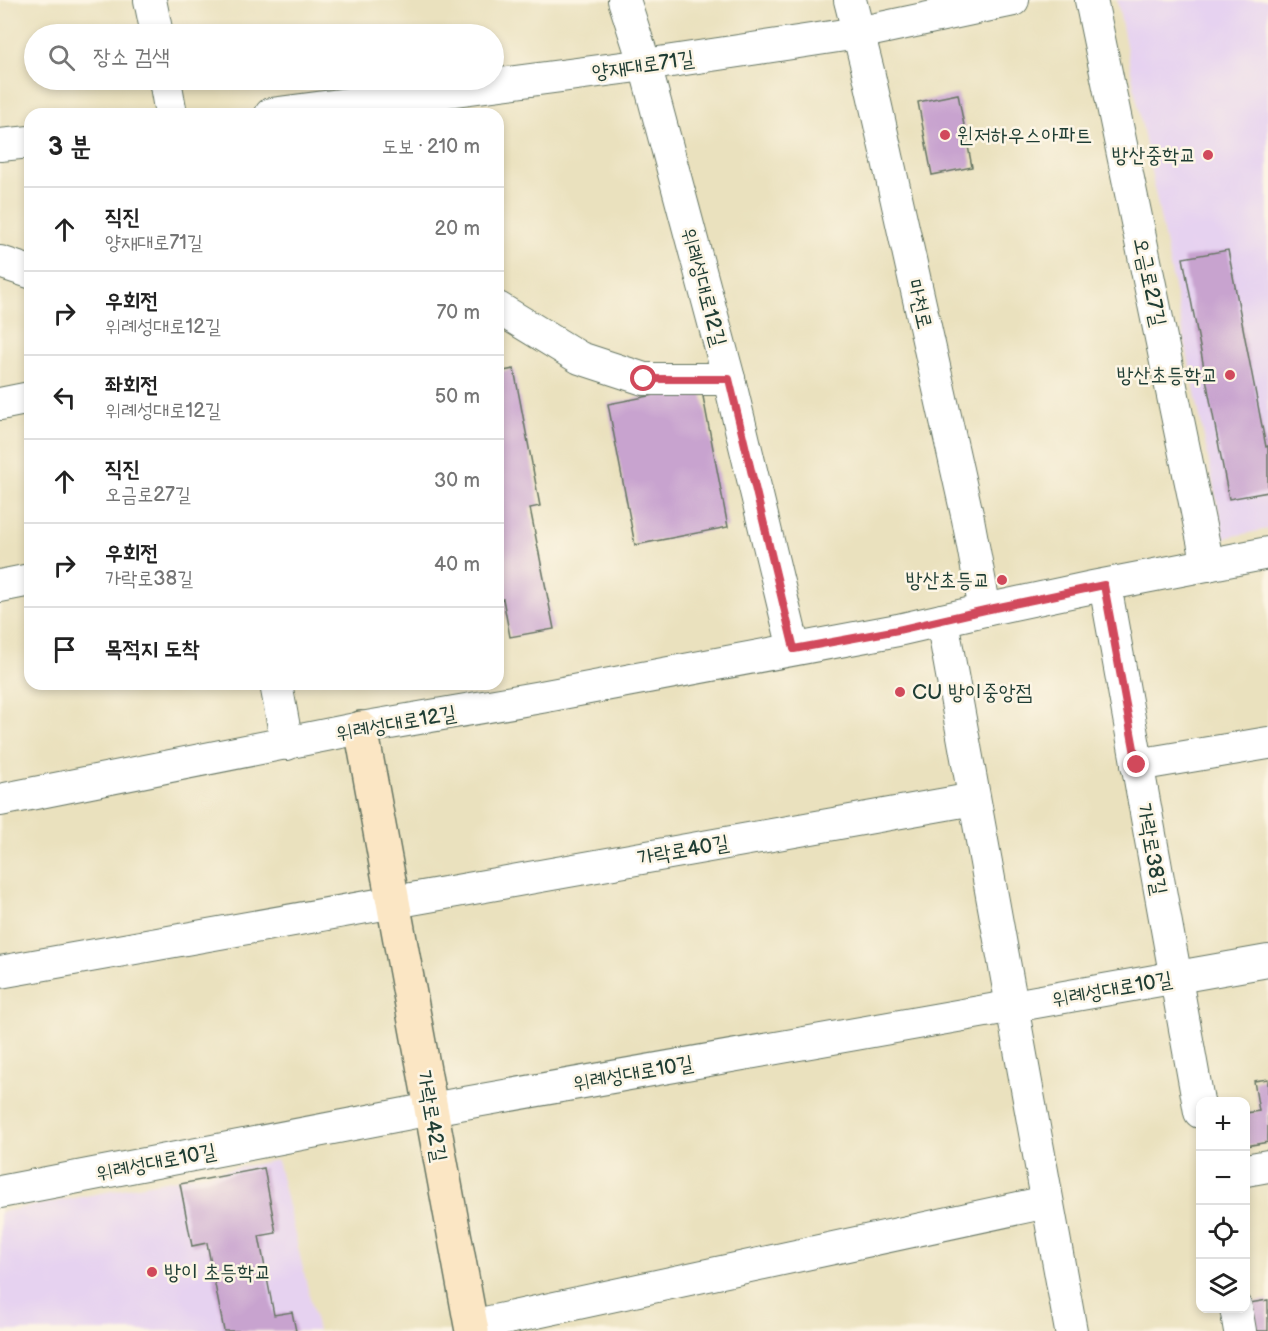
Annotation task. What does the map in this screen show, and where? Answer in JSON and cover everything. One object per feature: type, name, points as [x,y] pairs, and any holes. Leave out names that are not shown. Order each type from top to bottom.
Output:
[{"type":"street","points":[[150,0],[155,24]]},
{"type":"street","name":"위례성대로12길","points":[[624,0],[645,65],[729,379],[794,649]]},
{"type":"street","name":"마천로","points":[[850,0],[968,519],[985,610]]},
{"type":"street","name":"양재대로71길","points":[[504,83],[858,33],[1013,0]]},
{"type":"street","name":"오금로27길","points":[[1091,0],[1208,565]]},
{"type":"street","points":[[167,90],[170,108]]},
{"type":"street","name":"양재대로71길","points":[[317,108],[454,90]]},
{"type":"street","points":[[0,145],[24,143]]},
{"type":"street","points":[[0,262],[24,270]]},
{"type":"street","points":[[504,312],[580,358],[644,379],[729,379]]},
{"type":"street","points":[[0,404],[24,399]]},
{"type":"street","points":[[985,610],[1268,553]]},
{"type":"street","points":[[0,586],[24,581]]},
{"type":"street","name":"가락로38길","points":[[1104,585],[1197,1097]]},
{"type":"street","name":"위례성대로12길","points":[[0,800],[361,728],[541,697],[898,630],[985,610]]},
{"type":"street","points":[[942,620],[1071,1331]]},
{"type":"street","points":[[277,690],[287,744]]},
{"type":"street","name":"가락로42길","points":[[361,728],[472,1329]]},
{"type":"street","points":[[1137,765],[1268,743]]},
{"type":"street","name":"가락로40길","points":[[393,902],[974,799]]},
{"type":"street","points":[[0,972],[393,902]]},
{"type":"street","name":"위례성대로10길","points":[[0,1192],[431,1109],[1268,961]]},
{"type":"street","points":[[1250,1169],[1268,1166]]},
{"type":"street","points":[[472,1329],[1047,1202]]},
{"type":"street","points":[[1237,1313],[1240,1331]]},
{"type":"shaded area","points":[[1117,0],[1268,0],[1268,529],[1224,538]]},
{"type":"shaded area","name":"방이 초등학교","points":[[277,1160],[318,1331],[0,1331],[0,1212]]},
{"type":"building","name":"윈저하우스아파트","points":[[958,94],[972,167],[932,175],[918,102]]},
{"type":"building","points":[[1228,250],[1266,447],[1268,446],[1268,492],[1229,499],[1183,258]]},
{"type":"building","points":[[514,369],[540,506],[530,508],[554,629],[510,637],[504,604],[504,371]]},
{"type":"building","points":[[701,386],[728,527],[635,545],[608,404]]},
{"type":"building","points":[[1268,1079],[1268,1142],[1250,1145],[1250,1112],[1259,1111],[1254,1081]]},
{"type":"building","points":[[264,1168],[276,1233],[259,1236],[274,1315],[292,1312],[296,1331],[224,1331],[207,1243],[192,1246],[180,1184]]},
{"type":"building","points":[[1268,1300],[1268,1331],[1254,1331],[1250,1303]]},
{"type":"place","name":"윈저하우스아파트","points":[[945,135]]},
{"type":"place","name":"방산중학교","points":[[1208,155]]},
{"type":"place","name":"방산초등학교","points":[[1230,375]]},
{"type":"place","name":"방산초등교","points":[[1002,580]]},
{"type":"place","name":"CU 방이중앙점","points":[[900,692]]},
{"type":"place","name":"방이 초등학교","points":[[152,1272]]},
{"type":"route","points":[[644,379],[729,379],[794,649],[898,630],[1104,585],[1137,765]]}]
